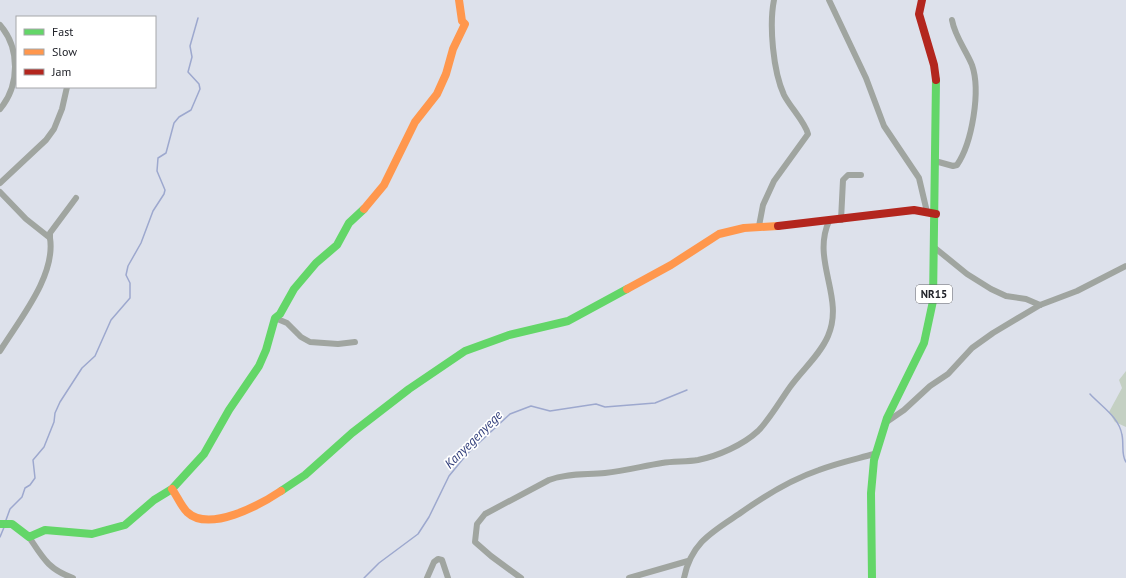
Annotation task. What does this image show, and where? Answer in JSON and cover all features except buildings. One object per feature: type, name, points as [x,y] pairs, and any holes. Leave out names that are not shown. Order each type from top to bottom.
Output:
[{"type":"main road","points":[[0,524],[4,522],[14,524],[29,537],[45,530],[92,534],[125,525],[154,500],[172,489],[209,447],[229,410],[259,366],[266,350],[275,318],[280,314],[294,289],[302,279],[336,245],[349,222],[375,199],[395,164],[415,122],[437,94],[446,74],[453,50],[465,24],[462,21],[459,0]]},
{"type":"main road","name":"NR15","points":[[872,578],[871,505],[874,454],[883,424],[919,357],[929,330],[935,286],[936,248],[931,213],[935,161],[937,86],[933,60],[919,14],[922,0]]},
{"type":"main road","points":[[172,489],[187,512],[196,518],[217,520],[253,507],[272,497],[305,475],[352,433],[410,389],[465,351],[509,335],[568,321],[671,265],[720,234],[759,226],[770,227],[814,221],[841,220],[914,210],[931,213]]},
{"type":"street","points":[[759,226],[764,205],[774,181],[808,134],[784,94],[780,83],[772,20],[774,0]]},
{"type":"street","points":[[829,0],[866,78],[884,126],[920,178],[931,213]]},
{"type":"street","points":[[935,161],[953,166],[957,165],[968,141],[972,117],[974,76],[972,66],[955,34],[952,20]]},
{"type":"street","points":[[0,25],[11,41],[15,52],[15,66],[11,90],[0,109]]},
{"type":"street","points":[[0,183],[46,140],[54,129],[62,109],[67,88]]},
{"type":"street","points":[[841,220],[843,180],[848,175],[861,175]]},
{"type":"street","points":[[0,192],[26,219],[50,238]]},
{"type":"street","points":[[0,351],[45,276],[50,253],[50,233],[76,198]]},
{"type":"street","points":[[521,578],[475,542],[477,524],[489,512],[554,478],[610,472],[660,463],[705,458],[736,445],[762,426],[793,382],[811,362],[827,338],[830,330],[833,316],[831,289],[824,265],[823,247],[823,236],[829,221]]},
{"type":"street","points":[[936,248],[967,274],[991,289],[1006,296],[1026,299],[1040,305]]},
{"type":"street","points":[[883,424],[904,410],[930,386],[948,374],[982,340],[1040,305],[1077,291],[1126,266]]},
{"type":"street","points":[[275,318],[287,323],[301,337],[310,342],[338,344],[354,342]]},
{"type":"street","points":[[684,578],[688,560],[697,547],[718,527],[768,494],[817,471],[874,454]]},
{"type":"street","points":[[29,537],[47,563],[61,573],[73,578]]},
{"type":"street","points":[[427,578],[434,562],[440,558],[448,578]]},
{"type":"street","points":[[629,578],[688,560]]},
{"type":"green space","points":[[1126,371],[1126,427],[1115,422],[1109,412],[1122,388],[1119,380]]},
{"type":"waterway","points":[[6,520],[10,509],[22,497],[25,488],[30,485],[35,478],[33,460],[44,447],[60,402],[82,368],[95,356],[111,320],[130,298],[130,283],[126,275],[128,266],[141,243],[153,211],[165,190],[157,171],[158,158],[166,153],[174,123],[179,117],[191,110],[200,89],[199,84],[188,72],[192,57],[190,46],[198,18]]},
{"type":"waterway","name":"Kanyegenyege","points":[[364,578],[379,563],[418,534],[429,517],[449,476],[467,454],[510,414],[531,406],[550,411],[596,404],[605,407],[655,403],[687,390]]},
{"type":"waterway","points":[[1090,394],[1114,418],[1117,423],[1122,435],[1124,459],[1126,462]]},
{"type":"waterway","points":[[0,537],[5,525]]},
{"type":"traffic: fast","points":[[872,578],[871,493],[874,460],[887,418],[924,343],[933,301],[936,80]]},
{"type":"traffic: fast","points":[[0,524],[12,524],[29,537],[45,530],[92,534],[125,525],[154,500],[172,489],[204,454],[229,410],[259,366],[266,350],[275,318],[280,314],[294,289],[316,263],[337,245],[349,223],[364,209]]},
{"type":"traffic: fast","points":[[281,491],[305,475],[352,433],[409,389],[465,351],[509,335],[568,321],[627,289]]},
{"type":"traffic: slow","points":[[364,209],[384,185],[415,122],[437,94],[446,74],[453,49],[465,24],[462,21],[459,0]]},
{"type":"traffic: slow","points":[[627,289],[671,265],[719,234],[744,228],[778,226]]},
{"type":"traffic: slow","points":[[172,489],[187,512],[196,518],[208,520],[234,515],[261,503],[281,491]]},
{"type":"traffic: jam","points":[[922,0],[919,14],[934,65],[936,80]]},
{"type":"traffic: jam","points":[[778,226],[914,210],[936,214]]}]
